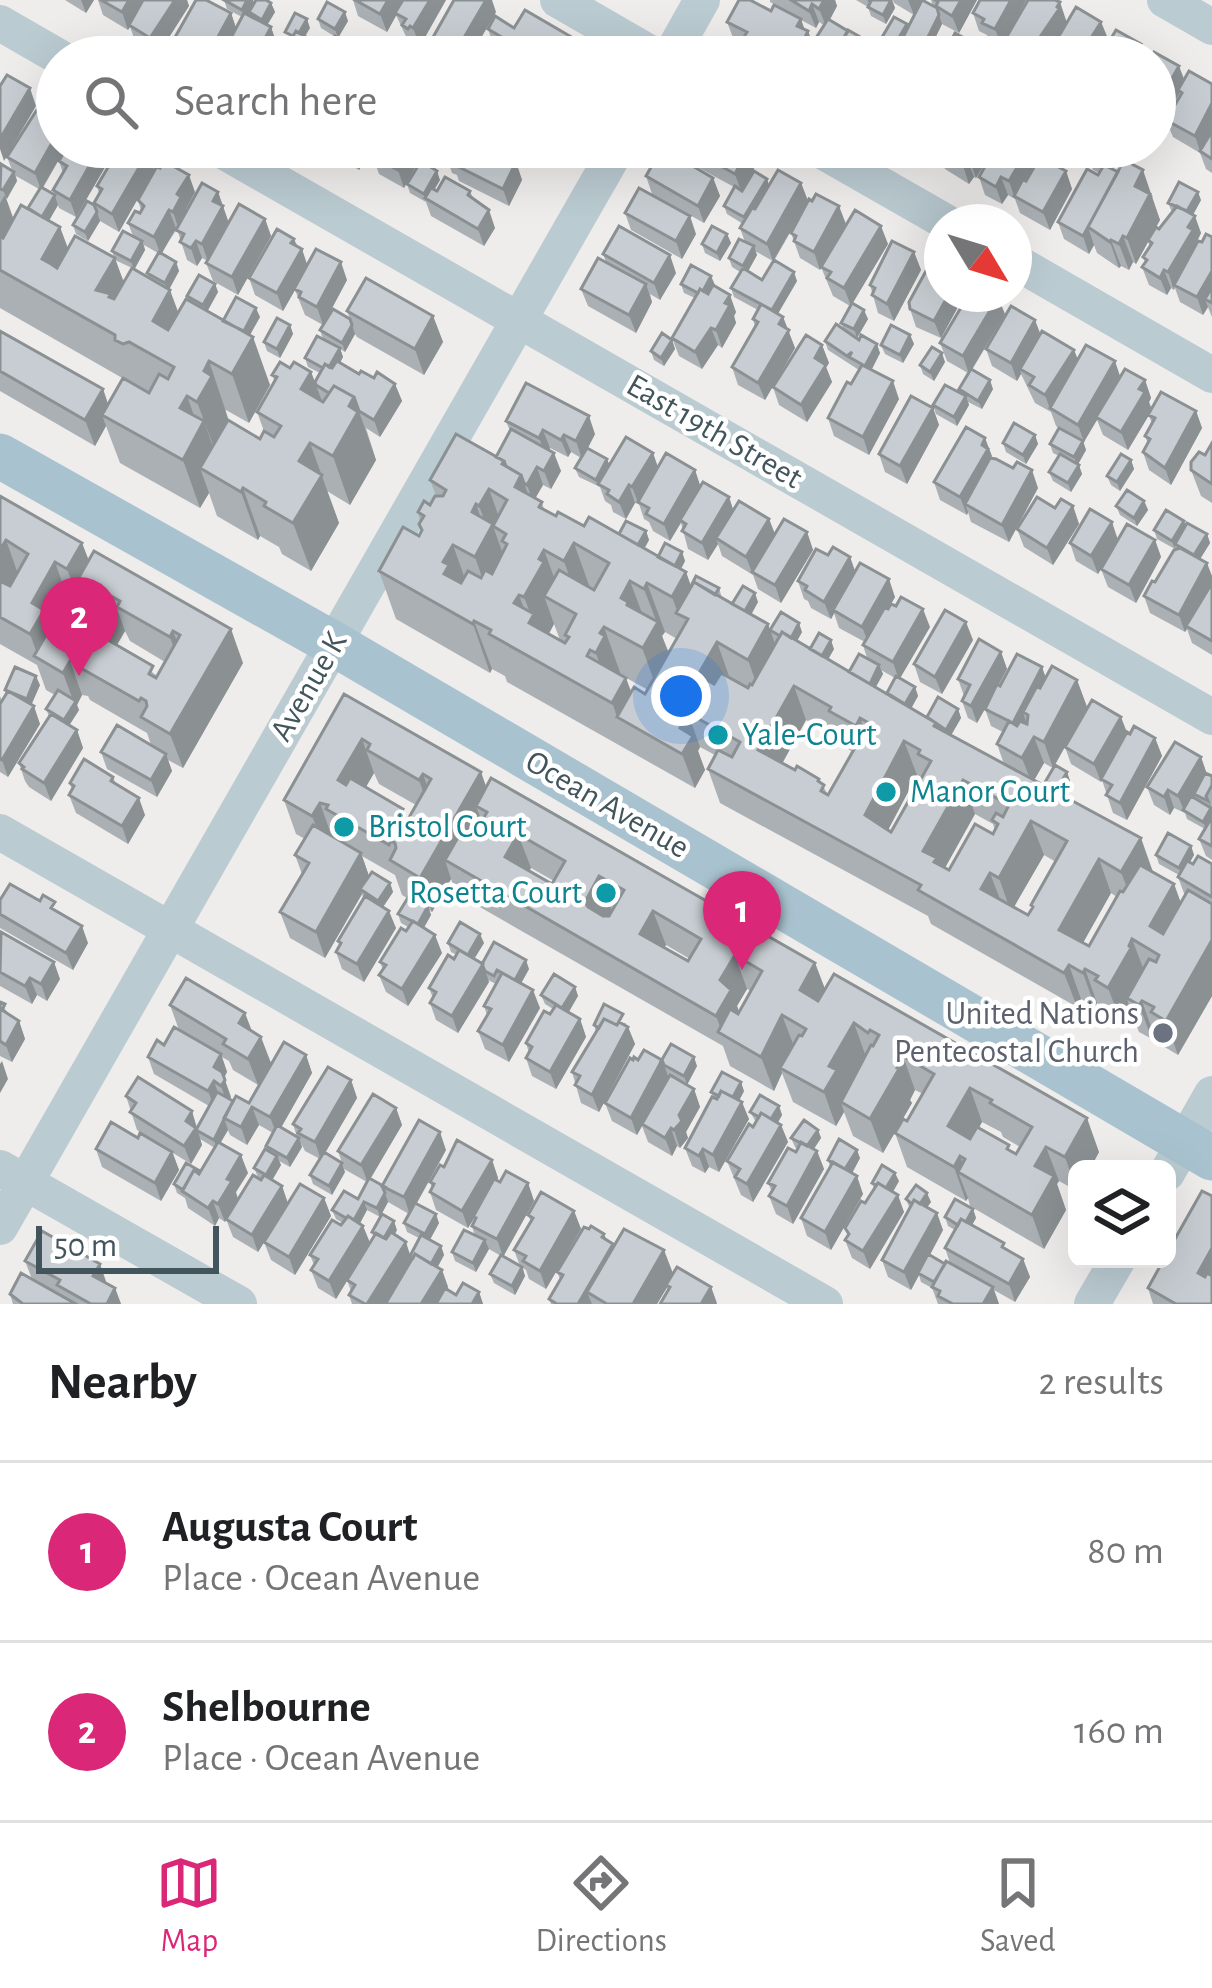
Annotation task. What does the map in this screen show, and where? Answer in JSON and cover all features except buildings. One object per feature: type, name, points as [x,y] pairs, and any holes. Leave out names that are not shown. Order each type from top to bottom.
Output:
[{"type":"main road","name":"Ocean Avenue","points":[[0,456],[334,644],[1188,1158]]},
{"type":"street","points":[[558,0],[621,36]]},
{"type":"street","points":[[682,36],[702,0]]},
{"type":"street","points":[[1165,0],[1212,27]]},
{"type":"street","points":[[0,23],[36,44]]},
{"type":"street","name":"East 19th Street","points":[[254,168],[1212,717]]},
{"type":"street","name":"Avenue K","points":[[0,1227],[13,1175],[170,930],[606,168]]},
{"type":"street","points":[[852,168],[924,209]]},
{"type":"street","points":[[1032,271],[1212,375]]},
{"type":"street","points":[[0,832],[825,1304]]},
{"type":"street","points":[[1188,1158],[1212,1094]]},
{"type":"street","points":[[13,1175],[238,1304]]},
{"type":"street","points":[[1092,1304],[1113,1268]]},
{"type":"place","name":"Shelbourne","points":[[79,676]]},
{"type":"place","name":"Yale-Court","points":[[718,735]]},
{"type":"place","name":"Manor Court","points":[[886,792]]},
{"type":"place","name":"Bristol Court","points":[[344,827]]},
{"type":"place","name":"Rosetta Court","points":[[606,893]]},
{"type":"place","name":"Augusta Court","points":[[742,970]]},
{"type":"place","name":"United Nations Pentecostal Church","points":[[1163,1033]]}]
